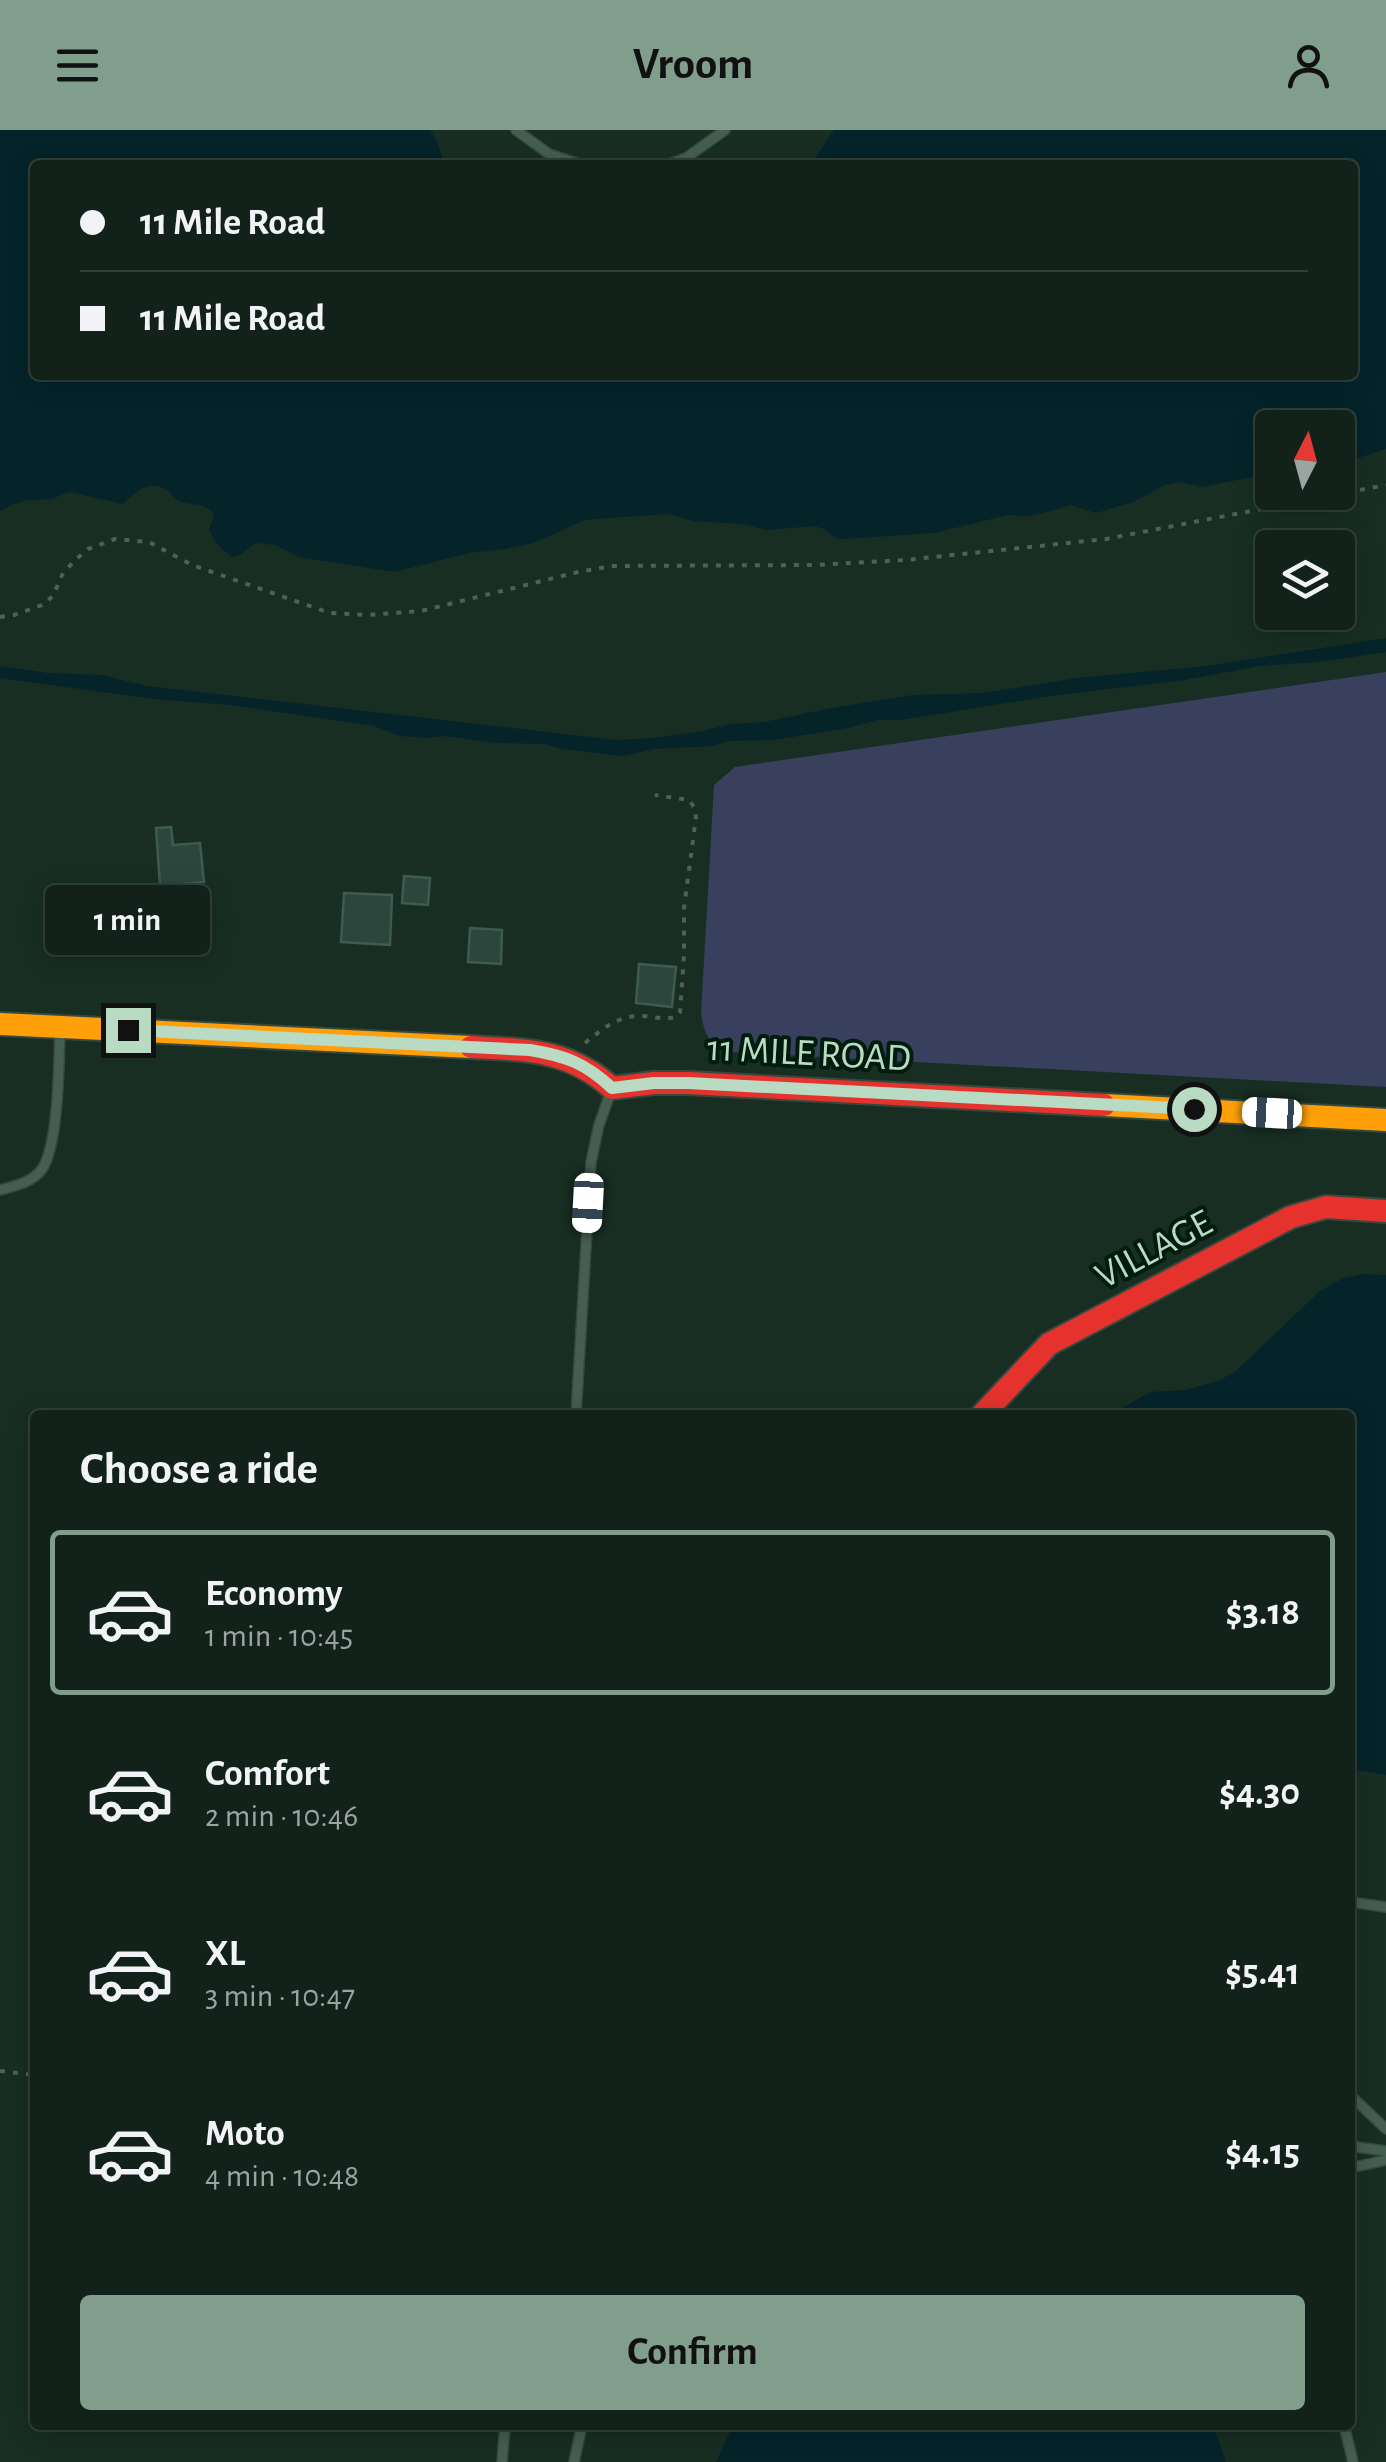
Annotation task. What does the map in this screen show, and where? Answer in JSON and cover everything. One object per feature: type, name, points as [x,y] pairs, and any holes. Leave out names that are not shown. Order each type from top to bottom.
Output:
[{"type":"street","points":[[0,1024],[530,1050],[567,1058],[594,1071],[612,1088]]},
{"type":"street","name":"11 MILE ROAD","points":[[612,1088],[688,1083],[1386,1120]]},
{"type":"street","name":"VILLAGE","points":[[987,1410],[1049,1344],[1291,1216],[1326,1207],[1386,1211]]},
{"type":"lane","points":[[516,130],[549,154],[567,160]]},
{"type":"lane","points":[[681,160],[725,130]]},
{"type":"lane","points":[[0,1190],[25,1182],[40,1172],[47,1159],[58,1103],[60,1026]]},
{"type":"lane","points":[[576,1410],[591,1162],[612,1088]]},
{"type":"lane","points":[[1355,1903],[1386,1908]]},
{"type":"lane","points":[[1355,2100],[1386,2128]]},
{"type":"lane","points":[[1355,2147],[1386,2151]]},
{"type":"lane","points":[[1355,2167],[1386,2160]]},
{"type":"lane","points":[[502,2462],[504,2430]]},
{"type":"lane","points":[[574,2462],[579,2430]]},
{"type":"lane","points":[[1345,2430],[1353,2462]]},
{"type":"path","points":[[0,617],[42,606],[53,596],[74,560],[88,549],[114,539],[150,542],[192,565],[330,612],[368,615],[421,611],[612,566],[816,565],[1106,539],[1386,484]]},
{"type":"path","points":[[567,1058],[612,1022],[626,1016],[668,1019],[676,1018],[680,1012],[684,908],[696,817],[688,800],[656,796]]},
{"type":"path","points":[[0,2072],[30,2075]]},
{"type":"shaded area","points":[[0,130],[430,130],[443,160],[30,160],[30,380],[1358,380],[1358,160],[813,160],[834,130],[1386,130],[1386,449],[1358,458],[1355,458],[1355,410],[1255,410],[1255,476],[1202,487],[1180,482],[1165,485],[1133,502],[1096,513],[1070,505],[934,533],[843,539],[814,526],[767,530],[668,514],[607,518],[585,520],[534,543],[469,553],[395,572],[298,557],[275,545],[256,543],[231,557],[209,531],[214,514],[205,507],[178,500],[159,487],[142,489],[123,504],[69,492],[52,499],[13,504],[0,511]]},
{"type":"shaded area","points":[[1386,638],[1386,652],[1259,666],[901,720],[877,720],[773,740],[727,741],[714,746],[655,749],[623,756],[544,744],[400,736],[374,726],[230,705],[0,678],[0,666],[102,675],[147,686],[616,740],[764,722],[913,695],[984,693],[1077,678],[1207,666]]},
{"type":"shaded area","points":[[1386,672],[1386,1087],[729,1052],[708,1037],[701,1013],[714,785],[735,767]]},
{"type":"shaded area","points":[[1386,1275],[1386,1775],[1355,1770],[1355,1410],[1118,1410],[1151,1392],[1186,1390],[1236,1371],[1320,1291],[1343,1278]]},
{"type":"shaded area","points":[[731,2430],[1215,2430],[1226,2462],[716,2462]]},
{"type":"building","points":[[171,827],[173,845],[200,843],[204,882],[160,886],[156,828]]},
{"type":"building","points":[[404,876],[430,878],[428,905],[402,903]]},
{"type":"building","points":[[344,893],[392,895],[390,945],[341,942]]},
{"type":"building","points":[[470,928],[502,930],[501,964],[468,962]]},
{"type":"building","points":[[639,964],[676,967],[672,1007],[636,1003]]},
{"type":"traffic: slow","points":[[0,1024],[471,1047]]},
{"type":"traffic: slow","points":[[1104,1105],[1386,1120]]},
{"type":"traffic: jam","points":[[471,1047],[546,1054],[579,1066],[612,1088],[688,1083],[1104,1105]]},
{"type":"traffic: jam","points":[[987,1410],[1049,1344],[1291,1217],[1326,1207],[1386,1211]]},
{"type":"route","points":[[128,1030],[530,1050],[582,1064],[612,1088],[688,1083],[1194,1109]]}]
